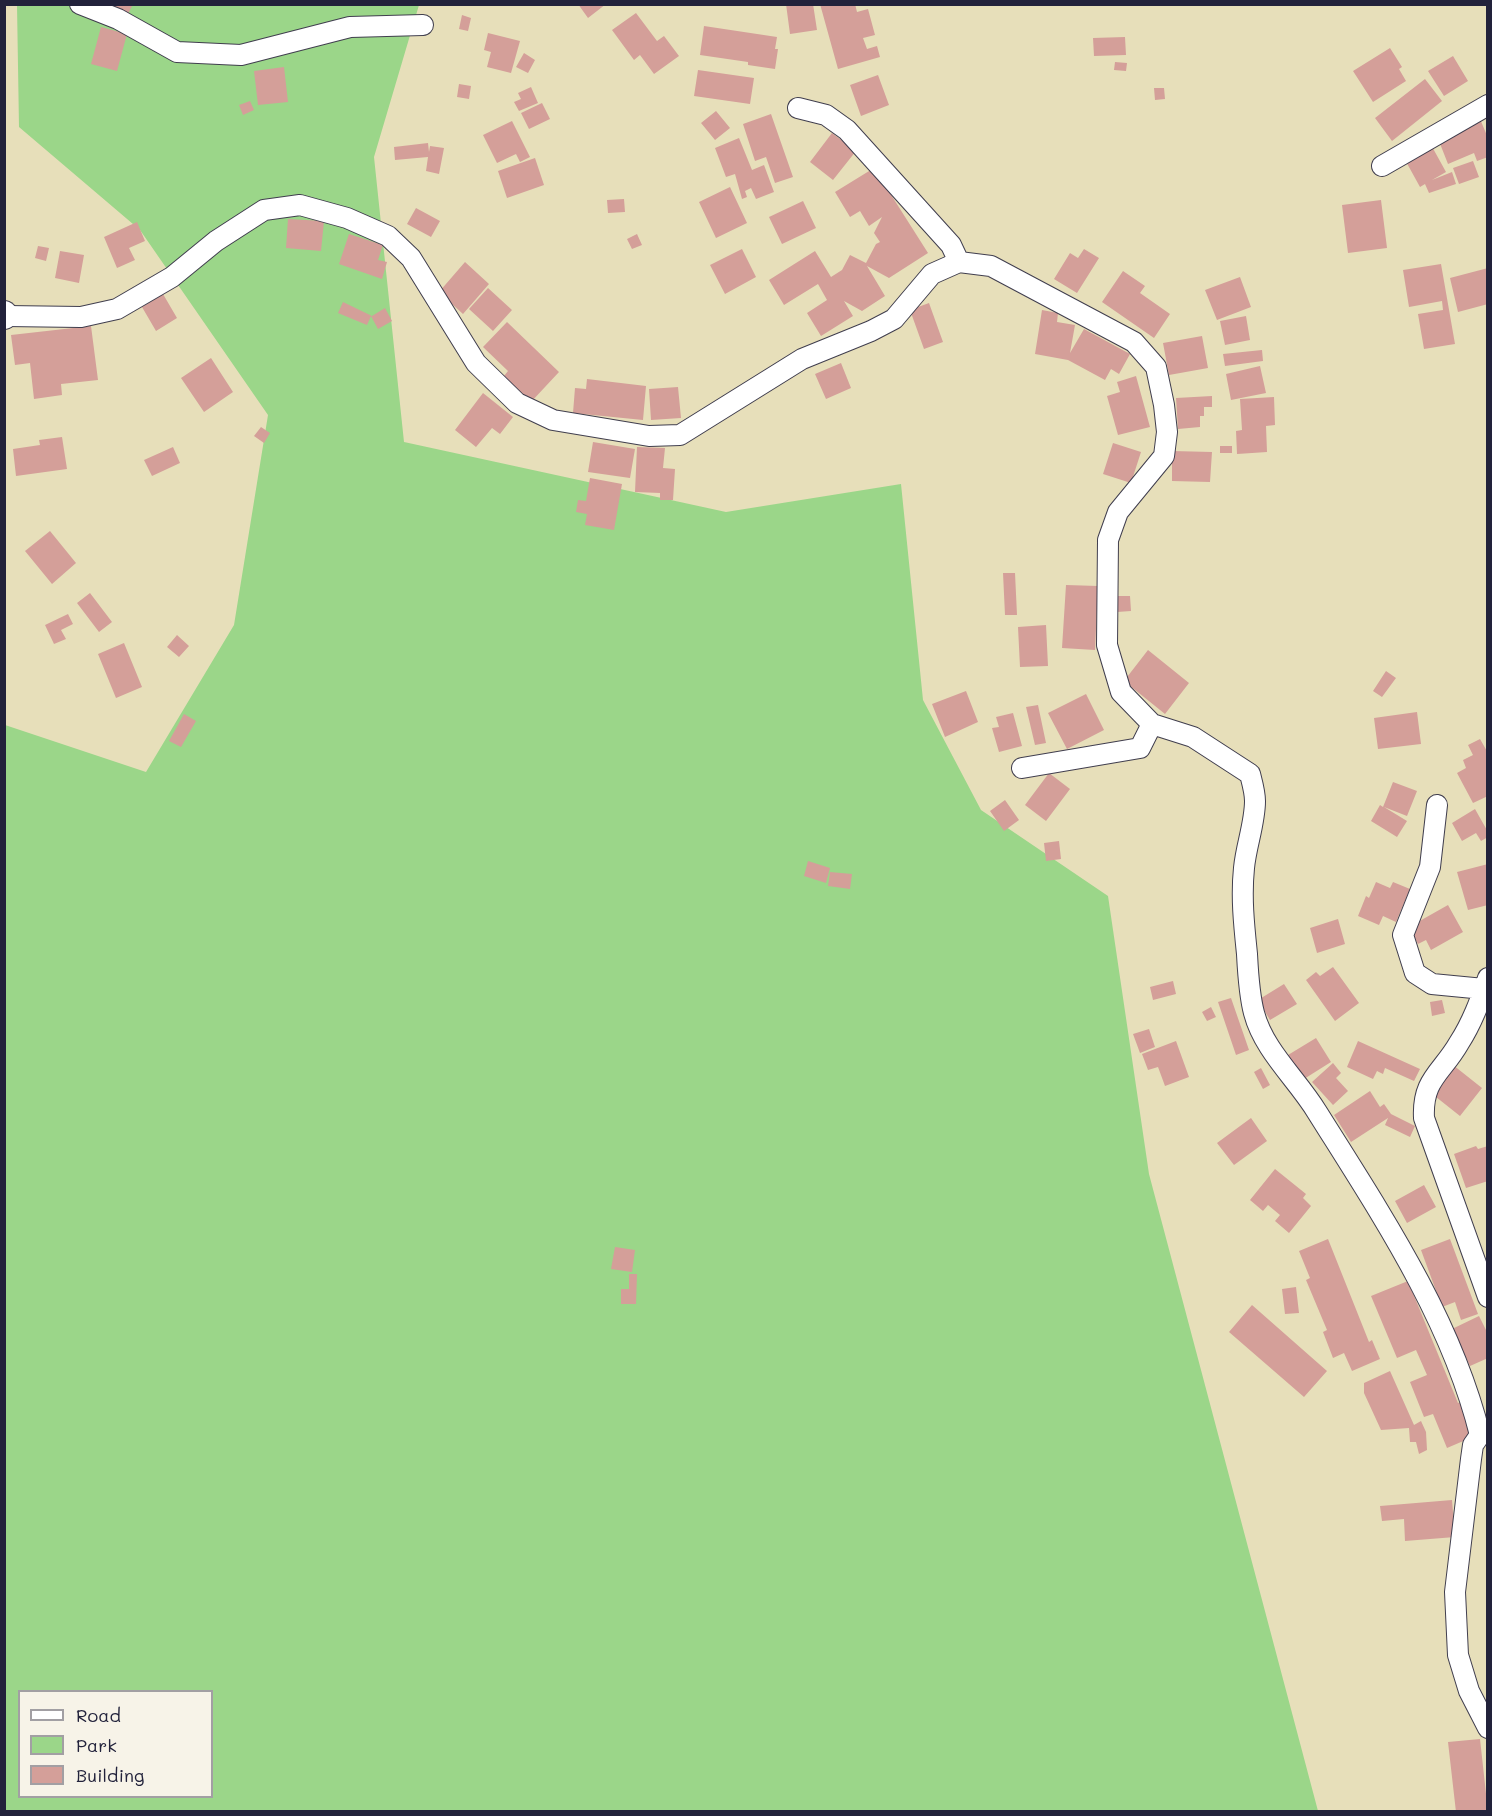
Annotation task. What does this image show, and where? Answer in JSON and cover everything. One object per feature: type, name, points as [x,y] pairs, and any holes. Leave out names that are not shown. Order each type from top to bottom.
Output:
[{"type":"street","points":[[80,4],[118,19],[177,52],[242,55],[350,27],[423,25]]},
{"type":"street","points":[[1382,166],[1488,105]]},
{"type":"street","points":[[798,108],[826,115],[847,130],[951,245],[959,262]]},
{"type":"street","points":[[5,316],[81,317],[117,309],[172,277],[216,241],[264,210],[300,205],[347,218],[388,236],[411,258],[476,363],[517,403],[552,420],[649,436],[680,435],[802,359],[871,331],[894,319],[932,274],[959,262],[992,266],[1134,342],[1156,367],[1167,432],[1164,456],[1118,512],[1108,540],[1107,645],[1121,692],[1152,724],[1193,737],[1250,774],[1255,801],[1244,867],[1243,907],[1248,975],[1254,1013],[1266,1041],[1308,1096],[1384,1220],[1455,1357],[1471,1399],[1482,1437],[1455,1592],[1458,1655],[1469,1691],[1488,1728]]},
{"type":"street","points":[[1022,768],[1140,748],[1152,724]]},
{"type":"street","points":[[1437,805],[1430,867],[1403,935],[1415,973],[1432,984],[1486,983],[1468,1028],[1426,1091],[1424,1118],[1488,1297]]},
{"type":"green space","points":[[17,5],[419,5],[374,157],[404,442],[726,512],[901,484],[923,700],[981,810],[1108,896],[1149,1174],[1318,1811],[5,1812],[5,725],[146,772],[234,625],[268,415],[140,230],[19,127]]},
{"type":"building","points":[[105,4],[133,4],[127,16]]},
{"type":"building","points":[[578,4],[606,4],[588,18]]},
{"type":"building","points":[[786,4],[813,4],[817,30],[790,34]]},
{"type":"building","points":[[820,4],[855,4],[857,12],[868,9],[875,35],[863,38],[867,49],[877,46],[880,57],[838,69]]},
{"type":"building","points":[[636,13],[657,41],[664,36],[679,56],[654,74],[640,55],[634,60],[612,30]]},
{"type":"building","points":[[462,15],[471,18],[468,31],[459,29]]},
{"type":"building","points":[[704,26],[777,37],[775,69],[748,65],[748,62],[700,55]]},
{"type":"building","points":[[101,27],[127,34],[117,71],[91,64]]},
{"type":"building","points":[[488,33],[520,41],[511,73],[487,67],[491,52],[484,50]]},
{"type":"building","points":[[1125,37],[1126,55],[1094,56],[1093,38]]},
{"type":"building","points":[[1390,48],[1402,67],[1399,69],[1406,81],[1373,102],[1353,71]]},
{"type":"building","points":[[524,53],[535,60],[528,73],[516,67]]},
{"type":"building","points":[[1453,56],[1468,81],[1444,96],[1428,71]]},
{"type":"building","points":[[1115,62],[1127,63],[1126,71],[1114,70]]},
{"type":"building","points":[[284,67],[288,102],[258,105],[254,71]]},
{"type":"building","points":[[698,70],[754,78],[750,104],[694,96]]},
{"type":"building","points":[[878,75],[889,105],[861,116],[850,85]]},
{"type":"building","points":[[1425,79],[1442,101],[1392,141],[1375,118]]},
{"type":"building","points":[[459,84],[471,86],[469,99],[457,97]]},
{"type":"building","points":[[531,87],[538,103],[519,111],[514,102],[521,99],[518,93]]},
{"type":"building","points":[[1154,88],[1164,88],[1165,99],[1155,100]]},
{"type":"building","points":[[250,101],[254,110],[243,115],[239,105]]},
{"type":"building","points":[[542,103],[550,119],[529,129],[521,113]]},
{"type":"building","points":[[716,111],[730,128],[715,140],[701,123]]},
{"type":"building","points":[[771,114],[793,177],[775,183],[766,157],[755,161],[743,124]]},
{"type":"building","points":[[1480,119],[1488,138],[1488,157],[1477,161],[1474,153],[1448,164],[1437,136]]},
{"type":"building","points":[[512,121],[530,157],[520,162],[516,154],[497,163],[483,135]]},
{"type":"building","points":[[832,133],[856,151],[833,180],[810,162]]},
{"type":"building","points":[[739,138],[752,170],[764,165],[774,192],[756,199],[751,188],[745,191],[747,197],[742,199],[735,174],[726,177],[715,148]]},
{"type":"building","points":[[428,143],[429,152],[430,146],[444,148],[439,174],[426,171],[428,157],[395,160],[394,147]]},
{"type":"building","points":[[1430,143],[1446,172],[1432,180],[1452,172],[1456,184],[1429,193],[1425,184],[1420,187],[1404,158]]},
{"type":"building","points":[[535,158],[544,185],[507,198],[498,171]]},
{"type":"building","points":[[1473,161],[1479,177],[1459,184],[1453,168]]},
{"type":"building","points":[[874,168],[928,253],[889,278],[867,266],[885,296],[862,311],[844,301],[853,316],[821,336],[807,313],[827,300],[818,284],[784,305],[769,280],[815,251],[831,277],[842,270],[850,255],[866,263],[876,244],[880,242],[874,233],[882,217],[869,226],[860,211],[850,217],[835,192]]},
{"type":"building","points":[[730,187],[747,223],[716,238],[699,202]]},
{"type":"building","points":[[624,199],[625,212],[608,213],[607,200]]},
{"type":"building","points":[[1381,200],[1387,248],[1348,253],[1342,205]]},
{"type":"building","points":[[803,201],[816,228],[782,244],[769,217]]},
{"type":"building","points":[[416,208],[440,221],[431,237],[407,224]]},
{"type":"building","points":[[288,219],[324,221],[321,251],[286,248]]},
{"type":"building","points":[[137,222],[145,241],[129,248],[135,260],[117,268],[104,237]]},
{"type":"building","points":[[349,234],[383,245],[378,260],[387,262],[382,279],[339,264]]},
{"type":"building","points":[[637,234],[642,245],[632,249],[627,239]]},
{"type":"building","points":[[38,246],[49,248],[46,261],[35,258]]},
{"type":"building","points":[[742,249],[756,277],[725,294],[710,265]]},
{"type":"building","points":[[1084,249],[1099,258],[1077,293],[1054,279],[1070,253],[1078,258]]},
{"type":"building","points":[[60,251],[84,255],[79,283],[55,278]]},
{"type":"building","points":[[465,262],[489,284],[463,314],[439,292]]},
{"type":"building","points":[[1441,264],[1455,344],[1424,349],[1418,314],[1443,310],[1442,301],[1409,307],[1403,270]]},
{"type":"building","points":[[1488,268],[1488,304],[1458,312],[1450,278]]},
{"type":"building","points":[[1123,271],[1145,286],[1140,293],[1170,314],[1154,338],[1102,302]]},
{"type":"building","points":[[1240,277],[1251,307],[1217,320],[1205,290]]},
{"type":"building","points":[[488,288],[512,310],[493,331],[469,309]]},
{"type":"building","points":[[163,294],[177,318],[156,331],[142,307]]},
{"type":"building","points":[[343,302],[372,316],[385,308],[392,321],[378,329],[371,316],[367,325],[338,313]]},
{"type":"building","points":[[929,303],[943,342],[924,349],[910,310]]},
{"type":"building","points":[[1042,310],[1058,313],[1057,322],[1075,325],[1070,353],[1084,329],[1130,354],[1119,374],[1111,369],[1105,380],[1068,360],[1035,354]]},
{"type":"building","points":[[1246,316],[1250,340],[1225,345],[1220,321]]},
{"type":"building","points":[[507,322],[559,372],[531,402],[504,376],[508,371],[483,347]]},
{"type":"building","points":[[91,326],[98,380],[61,384],[62,395],[34,399],[30,363],[15,365],[11,335]]},
{"type":"building","points":[[1202,336],[1208,368],[1169,375],[1163,343]]},
{"type":"building","points":[[1262,350],[1263,361],[1225,366],[1223,354]]},
{"type":"building","points":[[211,358],[233,392],[204,412],[181,378]]},
{"type":"building","points":[[841,363],[851,388],[826,399],[815,374]]},
{"type":"building","points":[[1260,366],[1266,393],[1231,400],[1226,374]]},
{"type":"building","points":[[1136,376],[1150,427],[1118,435],[1107,396],[1120,392],[1117,382]]},
{"type":"building","points":[[587,379],[646,386],[643,420],[573,413],[575,388],[586,389]]},
{"type":"building","points":[[678,387],[681,418],[651,420],[649,389]]},
{"type":"building","points":[[483,393],[513,417],[500,434],[492,428],[476,447],[455,430]]},
{"type":"building","points":[[1212,396],[1212,407],[1204,407],[1204,416],[1200,416],[1200,427],[1178,429],[1176,398]]},
{"type":"building","points":[[1274,397],[1275,425],[1266,426],[1267,452],[1237,454],[1236,431],[1242,430],[1240,399]]},
{"type":"building","points":[[261,427],[270,433],[264,443],[254,436]]},
{"type":"building","points":[[62,437],[67,469],[16,476],[13,449],[40,445],[39,440]]},
{"type":"building","points":[[593,442],[635,449],[630,478],[588,472]]},
{"type":"building","points":[[1113,443],[1141,452],[1131,483],[1103,474]]},
{"type":"building","points":[[1220,446],[1232,446],[1232,453],[1220,453]]},
{"type":"building","points":[[173,447],[180,463],[152,476],[144,460]]},
{"type":"building","points":[[637,447],[665,448],[663,468],[675,469],[673,500],[660,500],[660,493],[635,492]]},
{"type":"building","points":[[1172,451],[1212,452],[1210,482],[1172,481]]},
{"type":"building","points":[[590,478],[622,484],[614,530],[585,525],[587,514],[576,512],[578,500],[586,501]]},
{"type":"building","points":[[50,531],[76,563],[52,584],[25,551]]},
{"type":"building","points":[[1003,573],[1015,573],[1017,615],[1005,615]]},
{"type":"building","points":[[1066,585],[1098,586],[1095,650],[1062,648]]},
{"type":"building","points":[[90,593],[112,622],[99,632],[77,603]]},
{"type":"building","points":[[1116,596],[1130,596],[1131,611],[1117,612]]},
{"type":"building","points":[[68,614],[73,624],[61,630],[66,639],[54,644],[45,625]]},
{"type":"building","points":[[1046,625],[1048,666],[1020,667],[1018,627]]},
{"type":"building","points":[[177,635],[189,646],[179,657],[167,647]]},
{"type":"building","points":[[124,643],[142,687],[116,698],[98,654]]},
{"type":"building","points":[[1148,650],[1189,683],[1165,714],[1124,681]]},
{"type":"building","points":[[1386,671],[1396,678],[1382,697],[1373,691]]},
{"type":"building","points":[[966,691],[978,722],[945,737],[932,704]]},
{"type":"building","points":[[1086,694],[1104,730],[1067,749],[1048,713]]},
{"type":"building","points":[[1038,705],[1046,743],[1035,745],[1026,707]]},
{"type":"building","points":[[1417,712],[1421,744],[1378,749],[1374,718]]},
{"type":"building","points":[[1013,713],[1022,746],[999,752],[992,728],[999,727],[996,717]]},
{"type":"building","points":[[184,714],[196,721],[181,747],[169,741]]},
{"type":"building","points":[[1480,739],[1488,753],[1488,796],[1473,803],[1457,773],[1466,768],[1463,760],[1473,755],[1468,745]]},
{"type":"building","points":[[1049,773],[1070,789],[1046,821],[1025,805]]},
{"type":"building","points":[[1393,782],[1417,791],[1407,816],[1384,807],[1407,821],[1397,837],[1371,821],[1380,805],[1383,807]]},
{"type":"building","points":[[1005,800],[1019,820],[1004,831],[990,811]]},
{"type":"building","points":[[1475,809],[1488,832],[1488,837],[1481,841],[1476,833],[1462,841],[1452,823]]},
{"type":"building","points":[[1059,841],[1061,859],[1046,861],[1044,843]]},
{"type":"building","points":[[808,861],[830,868],[826,883],[804,876]]},
{"type":"building","points":[[1488,864],[1488,905],[1468,910],[1457,872]]},
{"type":"building","points":[[830,872],[852,874],[850,889],[828,886]]},
{"type":"building","points":[[1376,882],[1390,888],[1393,882],[1410,889],[1396,922],[1383,916],[1379,925],[1358,916],[1366,896],[1369,898]]},
{"type":"building","points":[[1448,905],[1463,932],[1431,950],[1426,940],[1418,944],[1409,927]]},
{"type":"building","points":[[1338,919],[1345,944],[1317,953],[1310,928]]},
{"type":"building","points":[[1333,967],[1359,1003],[1335,1021],[1306,980],[1316,972],[1320,976]]},
{"type":"building","points":[[1173,981],[1176,994],[1153,1000],[1150,987]]},
{"type":"building","points":[[1284,984],[1297,1004],[1270,1020],[1258,1000]]},
{"type":"building","points":[[1231,998],[1249,1050],[1236,1055],[1218,1002]]},
{"type":"building","points":[[1442,1000],[1445,1013],[1432,1016],[1430,1002]]},
{"type":"building","points":[[1211,1007],[1216,1017],[1207,1021],[1202,1012]]},
{"type":"building","points":[[1149,1029],[1155,1047],[1140,1053],[1133,1034]]},
{"type":"building","points":[[1316,1038],[1331,1062],[1304,1079],[1288,1055]]},
{"type":"building","points":[[1176,1041],[1189,1077],[1165,1086],[1158,1067],[1148,1070],[1142,1054]]},
{"type":"building","points":[[1358,1041],[1420,1069],[1414,1081],[1385,1068],[1383,1074],[1377,1071],[1373,1079],[1347,1067]]},
{"type":"building","points":[[1333,1063],[1341,1073],[1336,1078],[1348,1091],[1333,1105],[1312,1082]]},
{"type":"building","points":[[1453,1065],[1482,1088],[1460,1116],[1431,1093]]},
{"type":"building","points":[[1261,1068],[1270,1085],[1263,1089],[1254,1072]]},
{"type":"building","points":[[1370,1091],[1380,1107],[1384,1104],[1391,1114],[1415,1126],[1410,1137],[1385,1125],[1388,1118],[1351,1142],[1334,1115]]},
{"type":"building","points":[[1251,1118],[1267,1141],[1234,1165],[1217,1143]]},
{"type":"building","points":[[1476,1146],[1478,1149],[1488,1146],[1488,1181],[1466,1188],[1454,1154]]},
{"type":"building","points":[[1275,1169],[1306,1194],[1303,1198],[1311,1206],[1289,1233],[1275,1221],[1280,1215],[1268,1205],[1263,1211],[1250,1200]]},
{"type":"building","points":[[1424,1185],[1436,1207],[1407,1223],[1395,1201]]},
{"type":"building","points":[[1328,1239],[1369,1342],[1372,1340],[1380,1359],[1352,1371],[1344,1353],[1333,1358],[1323,1332],[1327,1330],[1306,1280],[1310,1278],[1299,1251]]},
{"type":"building","points":[[1450,1239],[1478,1314],[1461,1320],[1455,1302],[1442,1307],[1421,1250]]},
{"type":"building","points":[[615,1247],[635,1250],[632,1272],[611,1269]]},
{"type":"building","points":[[629,1274],[637,1274],[636,1304],[621,1304],[621,1289],[629,1289]]},
{"type":"building","points":[[1408,1281],[1458,1403],[1461,1402],[1475,1436],[1447,1448],[1433,1414],[1424,1417],[1410,1382],[1427,1375],[1416,1350],[1397,1358],[1371,1296]]},
{"type":"building","points":[[1296,1287],[1299,1313],[1285,1314],[1282,1289]]},
{"type":"building","points":[[1252,1305],[1327,1371],[1304,1397],[1229,1332]]},
{"type":"building","points":[[1479,1316],[1488,1334],[1488,1358],[1470,1366],[1452,1329]]},
{"type":"building","points":[[1390,1371],[1414,1425],[1421,1421],[1426,1432],[1427,1450],[1419,1454],[1416,1442],[1410,1442],[1409,1428],[1381,1430],[1364,1393],[1364,1383]]},
{"type":"building","points":[[1452,1500],[1455,1537],[1405,1541],[1404,1519],[1382,1521],[1380,1506]]},
{"type":"building","points":[[1480,1739],[1488,1812],[1456,1812],[1448,1742]]}]
